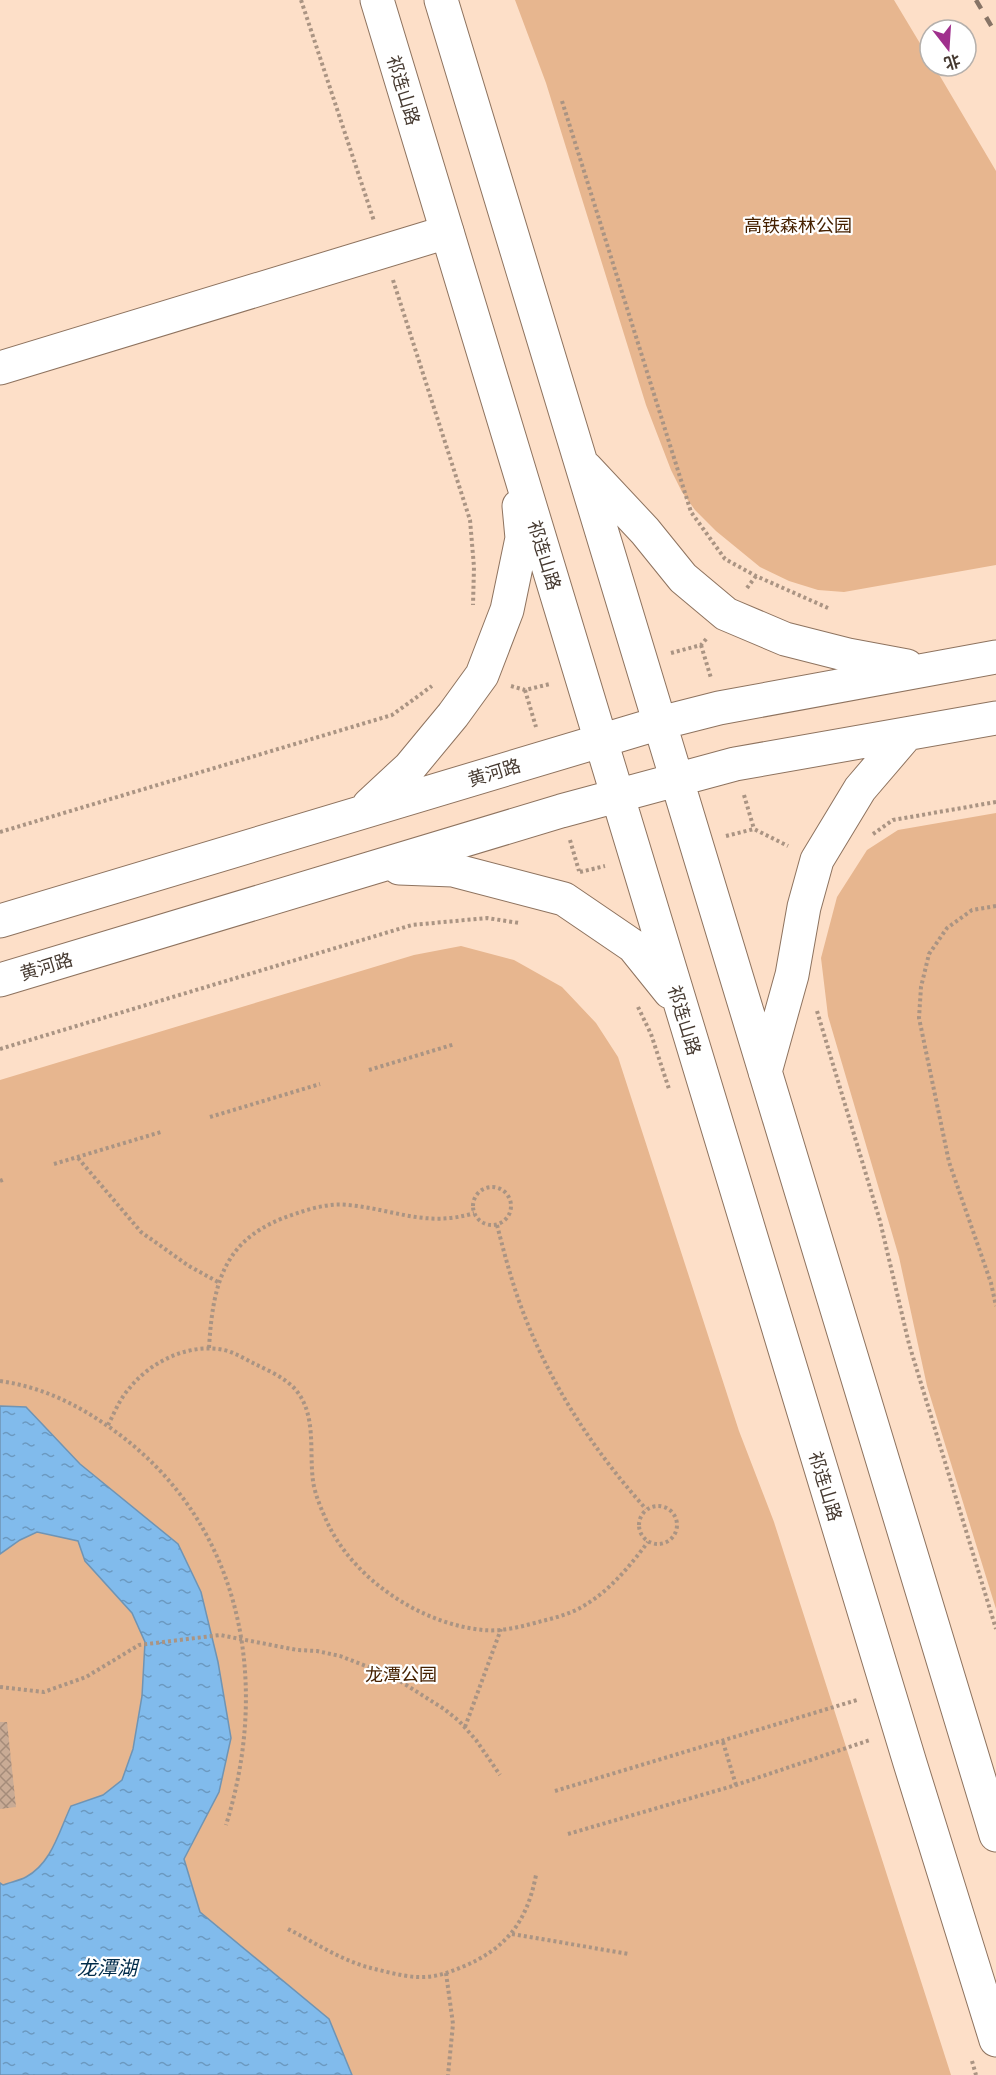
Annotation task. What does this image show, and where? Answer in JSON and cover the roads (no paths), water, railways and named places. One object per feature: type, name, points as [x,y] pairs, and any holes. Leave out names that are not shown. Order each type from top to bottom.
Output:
[{"type":"main road","name":"祁连山路","points":[[377,0],[704,1081],[982,2046]]},
{"type":"main road","points":[[441,0],[996,1835]]},
{"type":"main road","points":[[0,368],[447,232]]},
{"type":"main road","points":[[363,811],[410,767],[482,675],[507,610],[522,538],[514,454]]},
{"type":"main road","points":[[580,461],[645,531],[683,578],[726,614],[785,639],[848,655],[927,669]]},
{"type":"main road","name":"黄河路","points":[[0,921],[660,723],[719,708],[996,657]]},
{"type":"main road","name":"黄河路","points":[[0,980],[617,795],[735,764],[996,718]]},
{"type":"main road","points":[[765,1072],[792,975],[804,908],[817,860],[860,789],[907,734]]},
{"type":"main road","points":[[373,867],[453,870],[564,899],[633,946],[681,1006],[704,1081]]},
{"type":"water","name":"龙潭湖","points":[[0,1406],[26,1407],[80,1464],[178,1544],[201,1592],[218,1662],[231,1738],[219,1792],[184,1859],[200,1912],[329,2019],[352,2075],[0,2075],[0,1883],[3,1885],[20,1880],[35,1871],[54,1846],[71,1806],[103,1795],[122,1780],[133,1749],[142,1696],[145,1642],[132,1613],[85,1561],[78,1541],[37,1532],[20,1540],[0,1554]]},
{"type":"railway","points":[[976,0],[996,34]]},
{"type":"park label","name":"高铁森林公园","points":[[798,225]]},
{"type":"park label","name":"龙潭公园","points":[[401,1674]]}]
